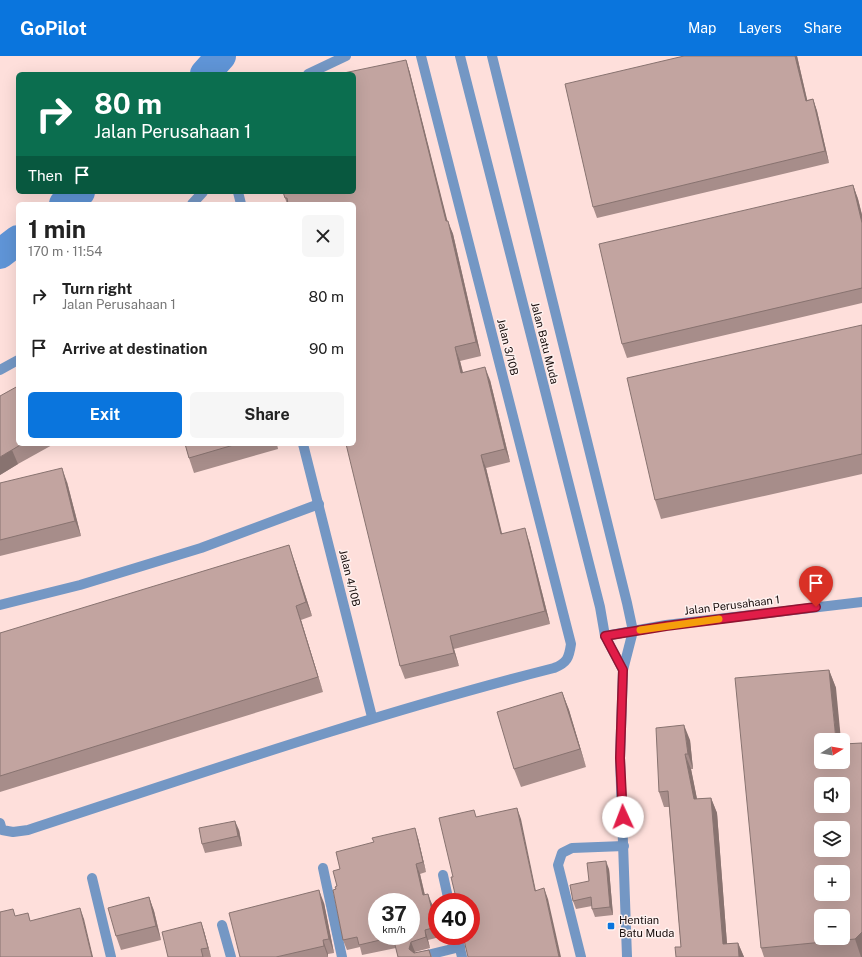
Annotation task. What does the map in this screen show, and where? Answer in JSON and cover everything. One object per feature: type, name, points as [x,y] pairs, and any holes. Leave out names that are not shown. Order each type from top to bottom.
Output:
[{"type":"street","points":[[312,72],[346,56]]},
{"type":"street","name":"Jalan 3/10B","points":[[372,717],[563,665],[569,659],[571,644],[421,56]]},
{"type":"street","name":"Jalan Batu Muda","points":[[460,56],[600,608],[605,636],[623,670]]},
{"type":"street","name":"Jalan Batu Muda","points":[[492,56],[628,603],[632,631]]},
{"type":"street","points":[[194,202],[201,194]]},
{"type":"street","points":[[0,370],[16,361]]},
{"type":"street","name":"Jalan 4/10B","points":[[304,446],[372,717]]},
{"type":"street","points":[[0,604],[80,585],[201,548],[319,504]]},
{"type":"street","name":"Jalan Perusahaan 1","points":[[605,636],[666,626],[862,602]]},
{"type":"street","points":[[626,957],[624,846],[620,758],[623,670],[632,631]]},
{"type":"street","points":[[1,827],[12,832],[28,830],[372,717]]},
{"type":"street","points":[[581,957],[558,865],[562,853],[572,848],[624,846]]},
{"type":"street","points":[[323,868],[342,957]]},
{"type":"street","points":[[443,875],[448,893]]},
{"type":"street","points":[[92,878],[111,957]]},
{"type":"street","points":[[222,925],[231,957]]},
{"type":"street","points":[[419,957],[460,946],[462,957]]},
{"type":"building","points":[[684,56],[795,56],[806,101],[813,99],[825,151],[593,207],[565,84]]},
{"type":"building","points":[[406,60],[446,221],[448,221],[476,342],[455,347],[461,373],[485,367],[505,449],[481,455],[501,534],[525,528],[545,611],[450,636],[454,653],[400,666],[346,446],[356,446],[356,202],[288,202],[284,194],[356,194],[356,72],[349,72]]},
{"type":"building","points":[[853,185],[862,223],[862,288],[622,344],[599,244]]},
{"type":"building","points":[[862,325],[862,454],[655,500],[627,378]]},
{"type":"building","points":[[16,387],[16,446],[19,446],[0,457],[0,396]]},
{"type":"building","points":[[186,446],[230,446],[189,458]]},
{"type":"building","points":[[62,468],[75,521],[0,540],[0,483]]},
{"type":"building","points":[[289,545],[306,602],[296,606],[318,677],[0,776],[0,633]]},
{"type":"building","points":[[829,670],[835,733],[814,733],[814,769],[850,769],[850,744],[862,743],[862,932],[855,939],[850,939],[850,909],[814,909],[814,943],[761,948],[735,678]]},
{"type":"building","points":[[562,692],[580,749],[514,769],[497,712]]},
{"type":"building","points":[[684,725],[688,754],[685,754],[694,799],[711,798],[723,944],[738,943],[739,957],[676,957],[675,947],[681,947],[668,791],[659,792],[656,728]]},
{"type":"building","points":[[517,808],[535,891],[544,888],[559,957],[468,957],[465,945],[480,945],[480,893],[455,893],[451,877],[453,877],[439,818],[474,810],[476,817]]},
{"type":"building","points":[[235,821],[238,836],[202,844],[199,828]]},
{"type":"building","points":[[415,828],[423,862],[416,864],[423,895],[428,894],[428,929],[425,930],[426,937],[420,939],[420,893],[368,893],[368,943],[359,945],[357,937],[343,940],[333,890],[336,889],[335,887],[337,886],[333,871],[340,869],[336,852],[374,842],[372,838]]},
{"type":"building","points":[[606,861],[610,907],[592,909],[591,897],[573,901],[570,885],[589,881],[587,863]]},
{"type":"building","points":[[319,890],[329,939],[323,940],[324,946],[276,957],[240,957],[229,913]]},
{"type":"building","points":[[149,897],[156,926],[116,936],[108,908]]},
{"type":"building","points":[[80,908],[92,957],[0,957],[0,912],[13,909],[15,916],[28,913],[30,921]]},
{"type":"building","points":[[201,922],[208,948],[201,949],[203,957],[168,957],[162,932]]},
{"type":"building","points":[[395,945],[410,945],[409,949],[414,953],[429,950],[431,957],[398,957]]},
{"type":"waterway","points":[[207,72],[221,56]]},
{"type":"waterway","points":[[67,202],[77,194]]},
{"type":"waterway","points":[[0,254],[16,242]]},
{"type":"slow traffic","points":[[640,630],[719,619]]},
{"type":"place","name":"Hentian Batu Muda","points":[[611,926]]},
{"type":"route","points":[[623,817],[620,758],[623,670],[605,636],[666,626],[816,607]]}]
